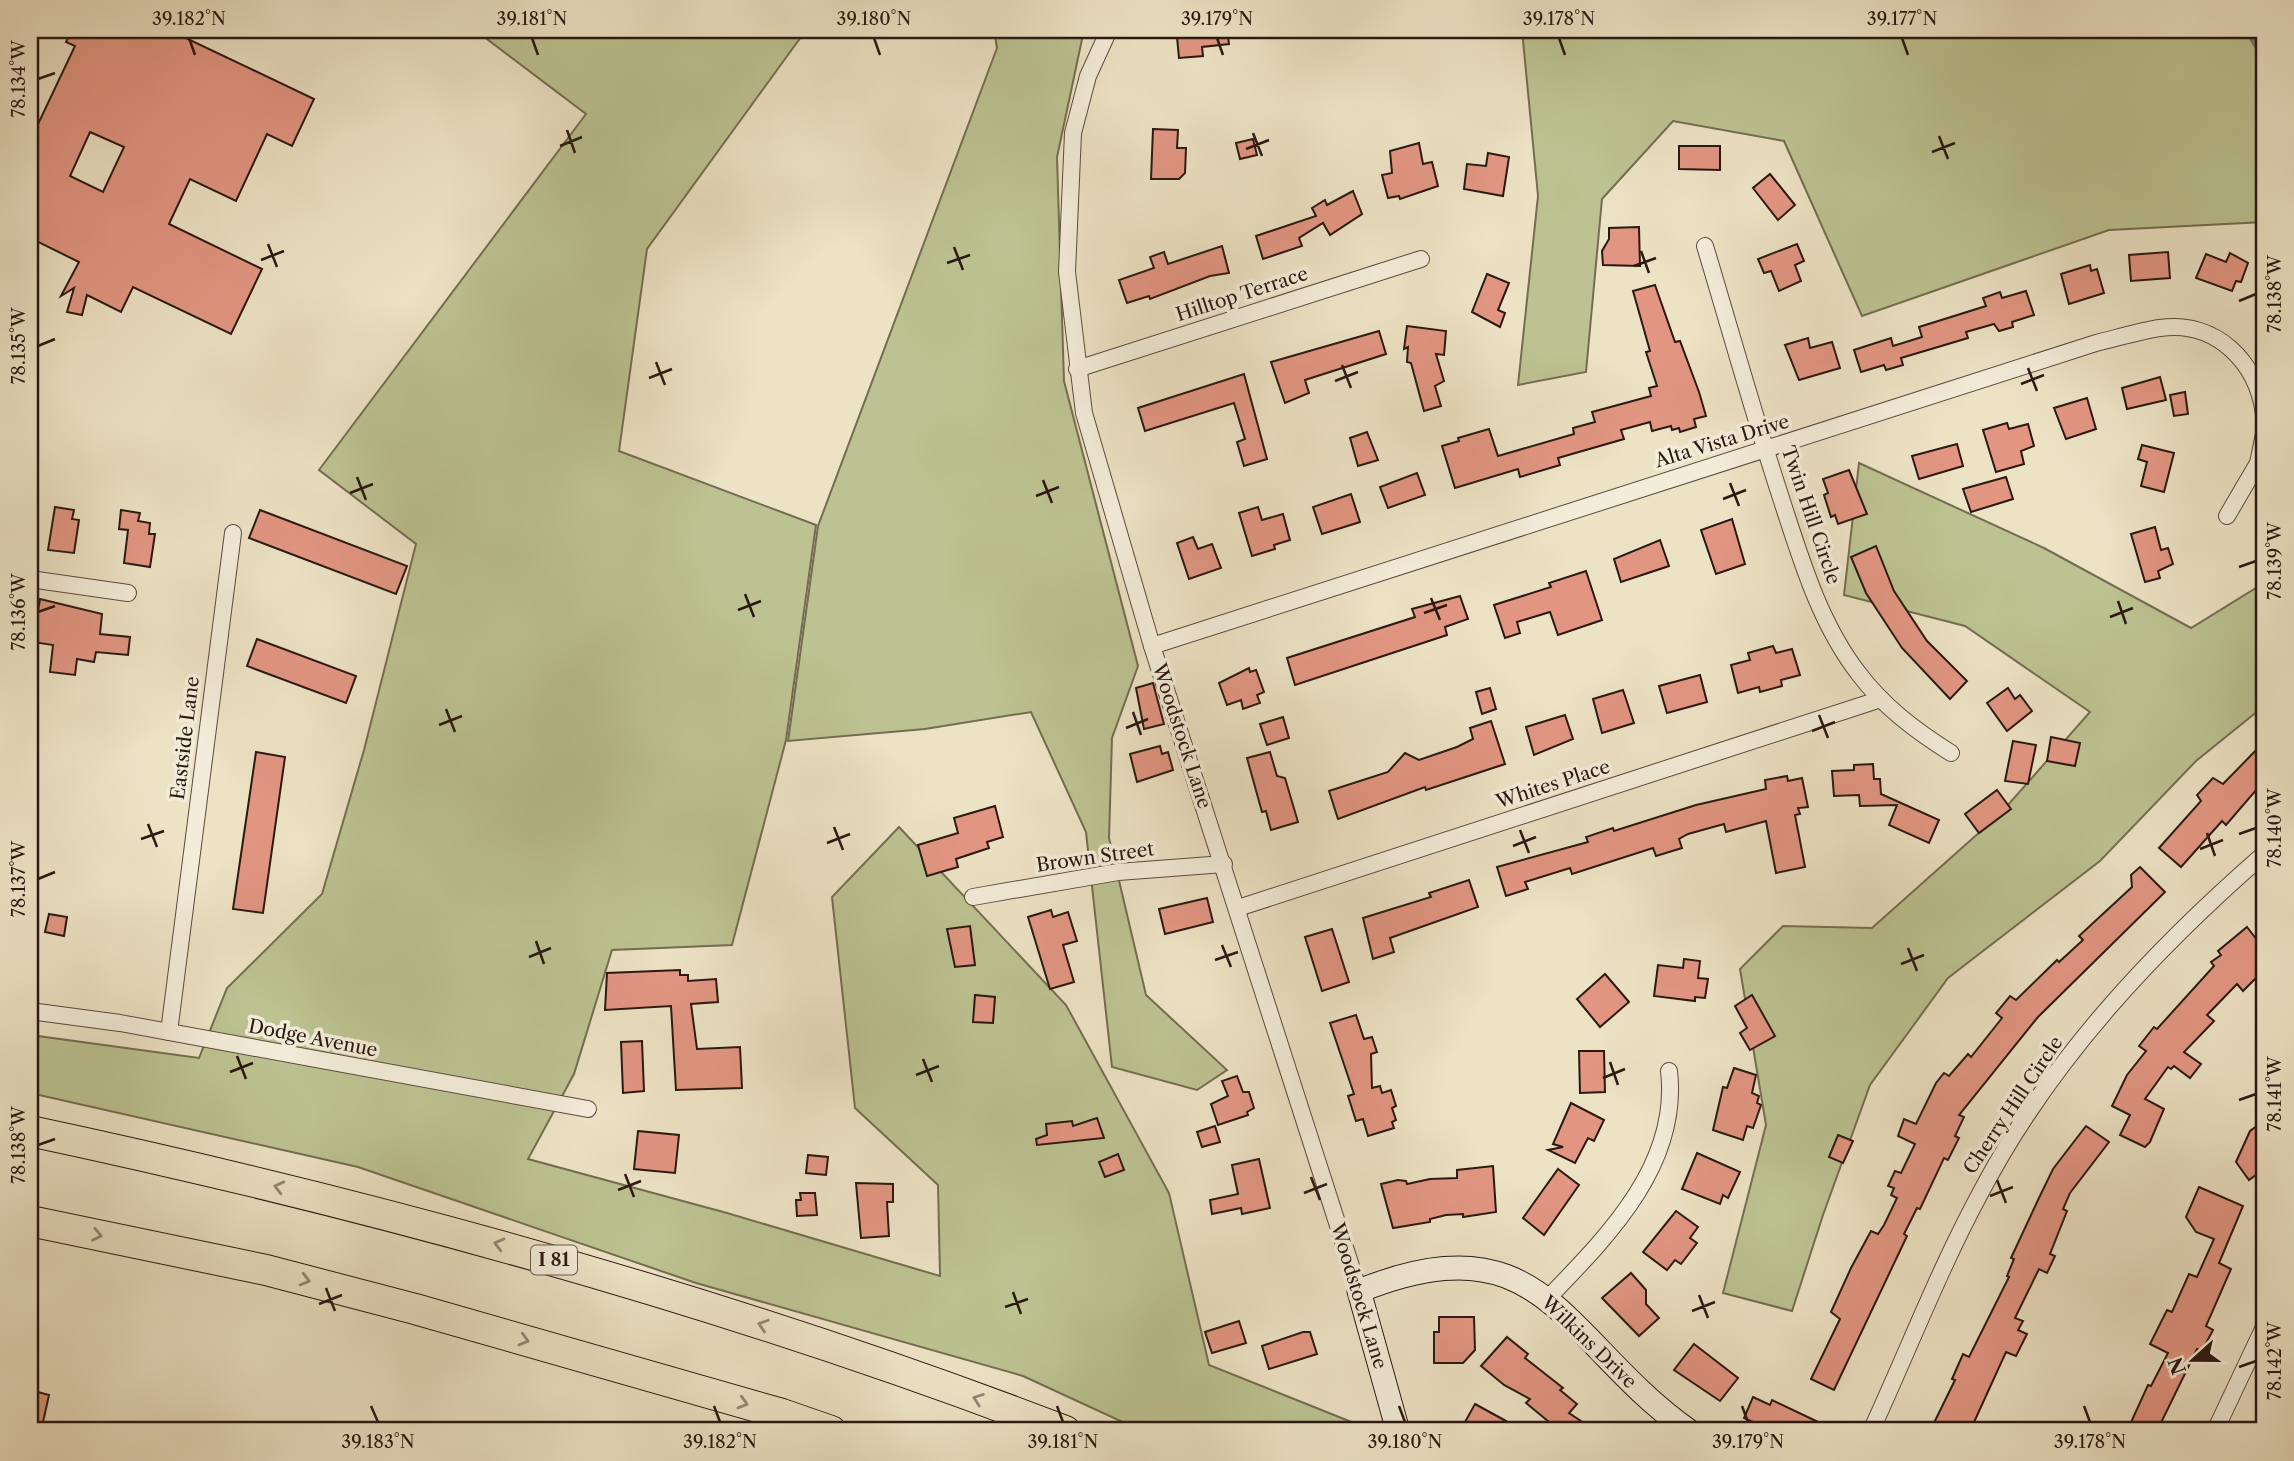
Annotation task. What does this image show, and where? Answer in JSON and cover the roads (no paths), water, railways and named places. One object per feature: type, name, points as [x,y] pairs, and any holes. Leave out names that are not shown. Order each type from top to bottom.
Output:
[{"type":"highway","name":"I 81","points":[[30,1131],[382,1212],[521,1251],[857,1356],[1065,1431]]},
{"type":"highway","points":[[30,1221],[252,1267],[403,1306],[782,1414],[831,1431]]},
{"type":"street","name":"Woodstock Lane","points":[[1110,30],[1088,76],[1073,133],[1067,272],[1084,413],[1153,646],[1359,1291],[1398,1431]]},
{"type":"street","name":"Twin Hill Circle","points":[[1705,246],[1766,449],[1822,612],[1845,654],[1881,699],[1917,730],[1951,753]]},
{"type":"street","name":"Hilltop Terrace","points":[[1077,369],[1421,259]]},
{"type":"street","name":"Alta Vista Drive","points":[[1153,646],[2096,343],[2160,328],[2202,332],[2224,342],[2240,355],[2253,373],[2264,414]]},
{"type":"street","points":[[2227,516],[2258,463],[2264,434]]},
{"type":"street","name":"Eastside Lane","points":[[169,1032],[233,533]]},
{"type":"street","points":[[30,579],[128,593]]},
{"type":"street","name":"Whites Place","points":[[1238,908],[1881,699]]},
{"type":"street","name":"Cherry Hill Circle","points":[[1871,1431],[1981,1190],[2047,1085],[2108,1007],[2264,854]]},
{"type":"street","name":"Brown Street","points":[[973,897],[1118,872],[1224,864]]},
{"type":"street","name":"Dodge Avenue","points":[[30,1011],[169,1032],[351,1068],[588,1109]]},
{"type":"street","points":[[1548,1299],[1614,1229],[1644,1182],[1664,1128],[1672,1094],[1669,1071]]},
{"type":"street","name":"Wilkins Drive","points":[[1359,1291],[1392,1277],[1424,1270],[1481,1267],[1527,1284],[1548,1299],[1630,1383],[1689,1431]]},
{"type":"street","points":[[2216,1431],[2264,1327]]},
{"type":"waterway","points":[[2247,30],[2264,58]]}]
